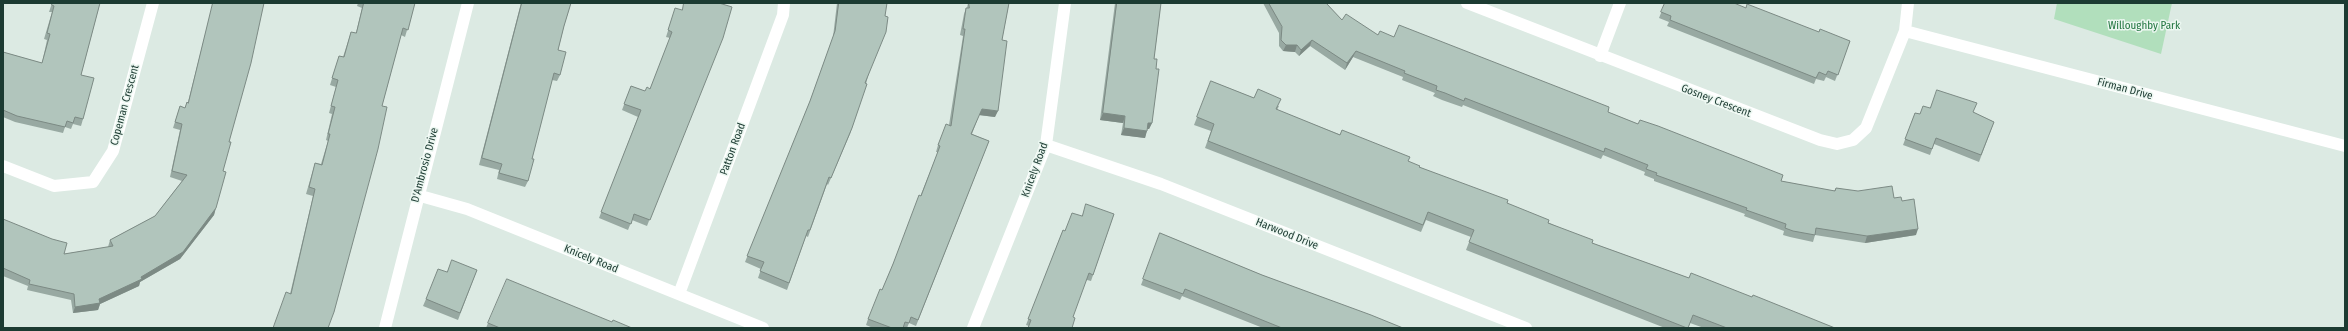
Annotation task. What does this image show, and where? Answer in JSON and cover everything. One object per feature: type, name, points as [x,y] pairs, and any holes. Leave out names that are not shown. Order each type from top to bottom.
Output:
[{"type":"street","name":"Copeman Crescent","points":[[3,166],[54,186],[93,182],[113,151],[153,3]]},
{"type":"street","name":"D'Ambrosio Drive","points":[[385,328],[468,3]]},
{"type":"street","name":"Patton Road","points":[[679,294],[783,15],[784,3]]},
{"type":"street","name":"Knicely Road","points":[[973,328],[1046,145],[1065,3]]},
{"type":"street","name":"Gosney Crescent","points":[[1467,3],[1600,56],[1820,140],[1837,144],[1853,140],[1866,128],[1905,31],[1908,3]]},
{"type":"street","points":[[1600,56],[1620,3]]},
{"type":"street","name":"Firman Drive","points":[[1905,31],[2345,146]]},
{"type":"street","name":"Harwood Drive","points":[[1046,145],[1161,184],[1526,328]]},
{"type":"street","name":"Knicely Road","points":[[418,195],[467,209],[763,328]]},
{"type":"green space","name":"Willoughby Park","points":[[2057,3],[2172,3],[2161,54],[2054,19]]},
{"type":"building","points":[[52,3],[100,3],[81,75],[94,78],[83,119],[75,117],[73,123],[67,121],[65,127],[17,116],[3,110],[3,52],[42,63],[50,34],[47,33],[54,6]]},
{"type":"building","points":[[213,3],[264,3],[251,63],[229,142],[231,142],[223,171],[226,172],[216,208],[183,252],[141,277],[142,279],[99,299],[100,303],[75,307],[74,294],[29,284],[30,280],[3,268],[3,219],[52,239],[67,243],[64,254],[113,246],[110,240],[155,216],[187,175],[172,171],[182,124],[175,122],[180,106],[185,108],[187,102],[188,103]]},
{"type":"building","points":[[364,3],[415,3],[408,30],[403,28],[382,106],[387,107],[378,149],[334,312],[328,328],[273,328],[286,292],[291,294],[315,189],[309,187],[315,163],[322,165],[330,134],[328,134],[335,107],[331,106],[338,80],[332,78],[339,56],[344,57],[351,32],[356,33]]},
{"type":"building","points":[[522,3],[571,3],[558,50],[566,52],[560,75],[554,73],[532,159],[534,159],[528,181],[499,173],[502,164],[482,158]]},
{"type":"building","points":[[684,3],[719,3],[732,7],[723,38],[650,220],[634,214],[631,224],[601,212],[641,110],[624,104],[631,86],[645,91],[647,87],[650,89],[672,32],[668,30],[675,8],[682,10]]},
{"type":"building","points":[[839,3],[887,3],[885,16],[888,17],[886,32],[865,83],[867,84],[852,128],[831,178],[829,177],[789,283],[760,271],[764,262],[747,256],[810,101],[835,31]]},
{"type":"building","points":[[969,3],[1009,3],[1002,40],[1007,41],[998,111],[982,109],[971,134],[989,141],[918,320],[911,317],[909,323],[905,322],[903,328],[892,328],[868,319],[880,289],[882,290],[893,264],[919,195],[921,196],[940,146],[938,145],[946,124],[951,126],[965,29],[963,29],[966,8],[969,8]]},
{"type":"building","points":[[1117,3],[1161,3],[1154,59],[1157,59],[1156,69],[1159,69],[1152,123],[1148,123],[1147,131],[1124,128],[1125,116],[1103,113]]},
{"type":"building","points":[[1269,3],[1326,3],[1342,20],[1346,14],[1378,35],[1380,31],[1394,37],[1399,25],[1609,107],[1608,112],[1638,124],[1640,120],[1658,126],[1783,175],[1781,181],[1835,191],[1836,188],[1858,191],[1892,186],[1894,198],[1901,197],[1902,201],[1914,199],[1918,229],[1867,236],[1816,228],[1815,235],[1793,231],[1785,228],[1786,224],[1746,210],[1747,208],[1656,175],[1657,173],[1646,169],[1648,165],[1605,148],[1604,152],[1465,98],[1464,101],[1436,90],[1437,86],[1404,73],[1405,71],[1356,51],[1347,63],[1312,40],[1301,50],[1297,45],[1286,45],[1281,40],[1282,27]]},
{"type":"building","points":[[1665,3],[1734,3],[1746,8],[1747,4],[1819,32],[1820,29],[1850,41],[1838,75],[1828,71],[1826,75],[1819,72],[1816,78],[1670,20],[1671,16],[1661,12]]},
{"type":"building","points":[[1211,81],[1254,98],[1258,89],[1281,99],[1276,109],[1340,135],[1342,130],[1410,157],[1408,161],[1420,166],[1419,167],[1508,200],[1507,203],[1549,220],[1548,223],[1593,240],[1592,243],[1689,278],[1691,273],[1752,297],[1753,295],[1835,328],[1727,328],[1693,315],[1687,328],[1469,242],[1474,230],[1428,212],[1423,225],[1208,141],[1214,124],[1197,117]]},
{"type":"building","points":[[1937,90],[1977,103],[1973,112],[1994,122],[1981,155],[1936,138],[1932,149],[1905,139],[1915,113],[1920,114],[1923,106],[1930,108]]},
{"type":"building","points":[[1086,204],[1114,214],[1093,275],[1089,273],[1073,317],[1075,318],[1072,328],[1028,328],[1031,320],[1028,319],[1063,230],[1065,231],[1072,213],[1082,216]]},
{"type":"building","points":[[1160,233],[1262,275],[1403,328],[1282,328],[1185,289],[1183,294],[1143,279]]},
{"type":"building","points":[[452,260],[477,270],[460,313],[426,299],[438,269],[447,272]]},
{"type":"building","points":[[507,279],[612,322],[613,320],[632,328],[500,328],[488,323]]}]
